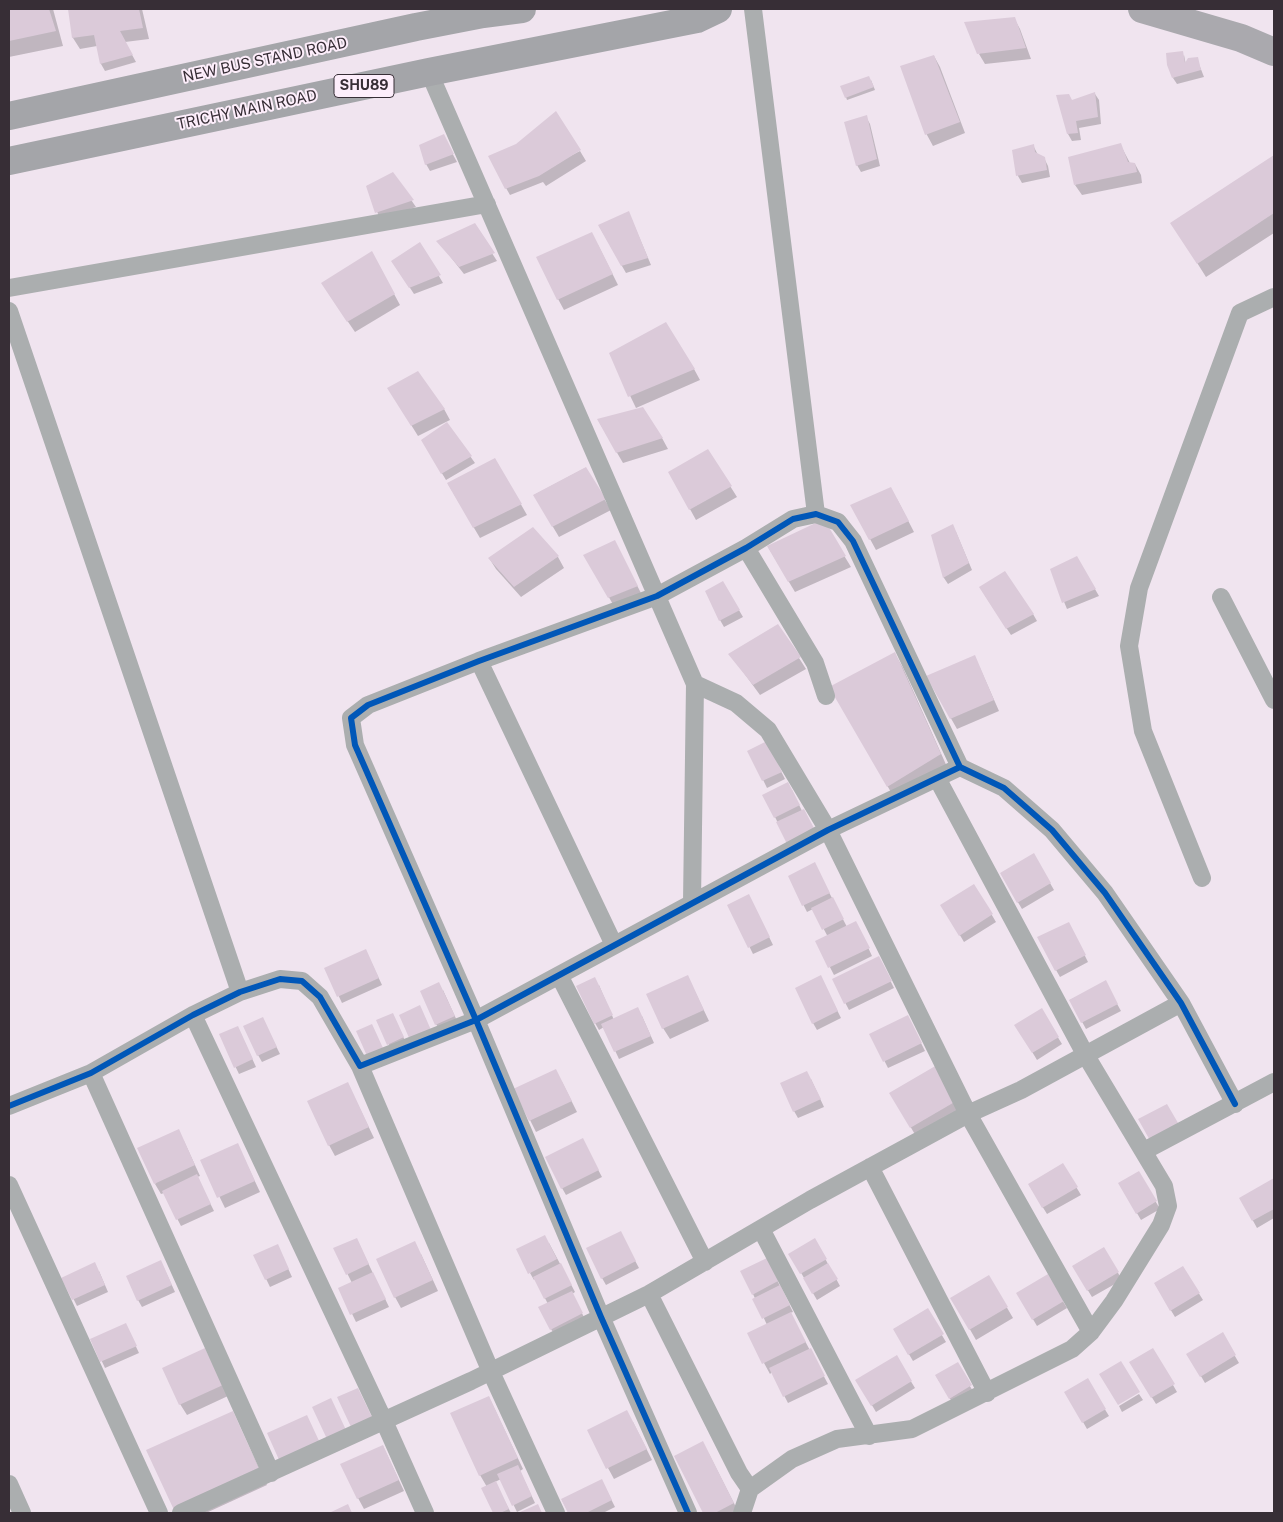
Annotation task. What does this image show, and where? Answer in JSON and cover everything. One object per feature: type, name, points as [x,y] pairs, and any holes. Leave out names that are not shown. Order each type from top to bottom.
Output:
[{"type":"highway","points":[[1142,9],[1241,38],[1274,52]]},
{"type":"main road","name":"NEW BUS STAND ROAD","points":[[9,116],[416,27],[483,14],[522,9]]},
{"type":"main road","name":"TRICHY MAIN ROAD","points":[[9,161],[429,72],[697,19],[718,9]]},
{"type":"street","points":[[753,9],[816,514]]},
{"type":"street","points":[[429,72],[695,684],[692,902]]},
{"type":"street","points":[[9,288],[487,204]]},
{"type":"street","points":[[1202,878],[1143,731],[1129,646],[1139,588],[1240,313],[1274,297]]},
{"type":"street","points":[[9,311],[240,992]]},
{"type":"street","points":[[688,1513],[601,1317],[476,1020],[356,745],[351,718],[368,705],[479,661],[657,596],[746,548],[793,519],[816,514],[838,522],[853,540],[960,767],[1004,788],[1052,830],[1105,893],[1181,1004],[1235,1104]]},
{"type":"street","points":[[746,548],[815,663],[826,696]]},
{"type":"street","points":[[1221,597],[1274,700]]},
{"type":"street","points":[[479,661],[614,945]]},
{"type":"street","points":[[695,684],[736,703],[768,730],[828,830],[968,1114],[1091,1332]]},
{"type":"street","points":[[360,1066],[476,1020],[828,830],[960,767]]},
{"type":"street","points":[[742,1513],[750,1490],[792,1459],[837,1438],[869,1436],[912,1429],[1072,1349],[1091,1332],[1114,1301],[1162,1225],[1168,1206],[1164,1186],[1085,1054],[937,778]]},
{"type":"street","points":[[559,975],[705,1262]]},
{"type":"street","points":[[9,1106],[91,1073],[193,1015],[240,992],[280,979],[302,981],[320,997],[360,1066],[491,1372],[556,1513]]},
{"type":"street","points":[[181,1513],[491,1372],[649,1294],[870,1167],[968,1114],[1021,1090],[1181,1004]]},
{"type":"street","points":[[193,1015],[384,1421],[425,1513]]},
{"type":"street","points":[[91,1073],[270,1472]]},
{"type":"street","points":[[1144,1151],[1274,1082]]},
{"type":"street","points":[[870,1167],[987,1393]]},
{"type":"street","points":[[9,1185],[159,1513]]},
{"type":"street","points":[[760,1229],[869,1436]]},
{"type":"street","points":[[649,1294],[739,1473],[750,1490]]},
{"type":"street","points":[[9,1484],[22,1513]]},
{"type":"building","points":[[9,9],[49,9],[56,31],[9,41]]},
{"type":"building","points":[[68,9],[139,9],[143,28],[120,31],[133,55],[100,64],[94,35],[72,38]]},
{"type":"building","points":[[1015,17],[1026,48],[977,54],[964,22]]},
{"type":"building","points":[[1183,51],[1185,63],[1188,58],[1198,57],[1201,70],[1172,78],[1167,65],[1166,53]]},
{"type":"building","points":[[934,55],[960,122],[925,135],[900,66]]},
{"type":"building","points":[[869,76],[874,87],[845,98],[840,86]]},
{"type":"building","points":[[1095,92],[1098,117],[1076,121],[1078,133],[1067,134],[1056,95],[1069,94],[1072,100]]},
{"type":"building","points":[[556,111],[581,150],[539,176],[505,189],[488,156],[516,144]]},
{"type":"building","points":[[867,115],[877,159],[856,166],[844,122]]},
{"type":"building","points":[[444,134],[454,154],[425,165],[419,145]]},
{"type":"building","points":[[1121,143],[1128,162],[1135,163],[1137,172],[1074,185],[1068,157]]},
{"type":"building","points":[[1034,144],[1035,152],[1045,157],[1047,170],[1016,176],[1012,150]]},
{"type":"building","points":[[1274,155],[1274,213],[1197,264],[1170,223]]},
{"type":"building","points":[[393,172],[414,200],[375,213],[366,186]]},
{"type":"building","points":[[629,211],[648,258],[621,266],[598,225]]},
{"type":"building","points":[[475,223],[495,253],[459,267],[436,241]]},
{"type":"building","points":[[592,232],[613,274],[557,300],[536,257]]},
{"type":"building","points":[[420,242],[441,275],[409,288],[391,261]]},
{"type":"building","points":[[372,251],[395,294],[347,322],[321,283]]},
{"type":"building","points":[[666,322],[695,369],[628,397],[609,353]]},
{"type":"building","points":[[418,371],[445,409],[411,426],[387,388]]},
{"type":"building","points":[[643,407],[663,438],[616,453],[597,419]]},
{"type":"building","points":[[447,422],[472,456],[441,474],[421,440]]},
{"type":"building","points":[[708,449],[732,486],[689,510],[668,472]]},
{"type":"building","points":[[495,458],[522,504],[473,528],[447,483]]},
{"type":"building","points":[[586,467],[606,499],[552,527],[533,495]]},
{"type":"building","points":[[891,487],[909,521],[869,540],[850,505]]},
{"type":"building","points":[[824,519],[846,556],[788,582],[767,546]]},
{"type":"building","points":[[953,524],[969,563],[943,578],[931,535]]},
{"type":"building","points":[[533,527],[559,556],[514,587],[488,558]]},
{"type":"building","points":[[615,540],[638,586],[608,598],[583,555]]},
{"type":"building","points":[[1077,556],[1096,589],[1062,603],[1050,569]]},
{"type":"building","points":[[1005,571],[1034,614],[1006,629],[979,587]]},
{"type":"building","points":[[723,581],[740,610],[719,621],[705,591]]},
{"type":"building","points":[[778,624],[801,657],[753,685],[728,654]]},
{"type":"building","points":[[895,652],[941,754],[887,787],[829,687]]},
{"type":"building","points":[[975,655],[994,700],[950,719],[926,676]]},
{"type":"building","points":[[767,741],[782,772],[762,781],[747,751]]},
{"type":"building","points":[[788,782],[800,805],[774,818],[762,795]]},
{"type":"building","points":[[804,809],[815,830],[787,844],[776,822]]},
{"type":"building","points":[[1034,853],[1051,883],[1017,903],[1000,873]]},
{"type":"building","points":[[815,862],[830,893],[802,906],[788,876]]},
{"type":"building","points":[[974,884],[993,914],[959,936],[940,905]]},
{"type":"building","points":[[749,894],[770,937],[748,948],[727,905]]},
{"type":"building","points":[[833,897],[844,919],[822,930],[811,908]]},
{"type":"building","points":[[856,921],[870,948],[828,968],[815,941]]},
{"type":"building","points":[[1069,922],[1086,955],[1055,971],[1037,937]]},
{"type":"building","points":[[366,949],[379,978],[337,997],[324,968]]},
{"type":"building","points":[[879,956],[892,981],[844,1004],[832,979]]},
{"type":"building","points":[[688,975],[704,1010],[662,1029],[646,994]]},
{"type":"building","points":[[821,975],[838,1011],[812,1024],[795,988]]},
{"type":"building","points":[[595,977],[613,1015],[594,1024],[576,986]]},
{"type":"building","points":[[1106,980],[1118,1004],[1081,1023],[1069,1000]]},
{"type":"building","points":[[439,982],[455,1016],[435,1025],[420,991]]},
{"type":"building","points":[[420,1005],[431,1030],[410,1040],[399,1015]]},
{"type":"building","points":[[638,1007],[651,1036],[614,1052],[601,1024]]},
{"type":"building","points":[[1042,1008],[1059,1037],[1032,1053],[1014,1025]]},
{"type":"building","points":[[393,1013],[404,1037],[387,1045],[376,1020]]},
{"type":"building","points":[[908,1015],[922,1043],[883,1062],[869,1034]]},
{"type":"building","points":[[263,1017],[277,1047],[257,1056],[243,1026]]},
{"type":"building","points":[[372,1024],[383,1048],[367,1056],[356,1031]]},
{"type":"building","points":[[238,1026],[253,1059],[234,1068],[219,1034]]},
{"type":"building","points":[[937,1065],[958,1100],[910,1128],[889,1093]]},
{"type":"building","points":[[556,1069],[572,1101],[529,1121],[513,1089]]},
{"type":"building","points":[[807,1071],[821,1099],[793,1112],[780,1083]]},
{"type":"building","points":[[348,1082],[369,1127],[328,1146],[307,1101]]},
{"type":"building","points":[[1167,1104],[1181,1128],[1152,1144],[1138,1119]]},
{"type":"building","points":[[179,1129],[195,1165],[154,1184],[137,1148]]},
{"type":"building","points":[[583,1138],[599,1170],[561,1189],[545,1157]]},
{"type":"building","points":[[238,1143],[255,1181],[217,1198],[200,1160]]},
{"type":"building","points":[[1063,1163],[1078,1187],[1042,1208],[1028,1184]]},
{"type":"building","points":[[1139,1171],[1157,1201],[1136,1214],[1118,1183]]},
{"type":"building","points":[[197,1174],[211,1204],[176,1220],[162,1191]]},
{"type":"building","points":[[1274,1178],[1274,1209],[1252,1221],[1239,1198]]},
{"type":"building","points":[[621,1231],[636,1261],[601,1279],[586,1248]]},
{"type":"building","points":[[545,1235],[557,1259],[528,1274],[516,1249]]},
{"type":"building","points":[[357,1238],[369,1264],[346,1275],[333,1248]]},
{"type":"building","points":[[815,1238],[827,1259],[800,1274],[788,1254]]},
{"type":"building","points":[[415,1241],[433,1280],[394,1298],[376,1259]]},
{"type":"building","points":[[278,1244],[289,1269],[265,1280],[253,1255]]},
{"type":"building","points":[[1104,1247],[1119,1272],[1087,1291],[1072,1266]]},
{"type":"building","points":[[767,1258],[778,1281],[752,1295],[740,1271]]},
{"type":"building","points":[[161,1260],[172,1285],[137,1301],[126,1276]]},
{"type":"building","points":[[95,1262],[105,1285],[72,1300],[61,1278]]},
{"type":"building","points":[[561,1263],[572,1285],[544,1299],[533,1277]]},
{"type":"building","points":[[828,1263],[838,1279],[812,1294],[803,1278]]},
{"type":"building","points":[[1183,1266],[1200,1293],[1170,1311],[1154,1283]]},
{"type":"building","points":[[373,1272],[386,1299],[350,1315],[338,1288]]},
{"type":"building","points":[[1048,1274],[1064,1301],[1032,1320],[1016,1293]]},
{"type":"building","points":[[989,1275],[1008,1307],[969,1330],[950,1298]]},
{"type":"building","points":[[780,1285],[790,1305],[762,1319],[752,1299]]},
{"type":"building","points":[[572,1291],[583,1313],[550,1330],[538,1307]]},
{"type":"building","points":[[928,1308],[944,1334],[908,1355],[893,1329]]},
{"type":"building","points":[[791,1312],[806,1342],[762,1364],[747,1333]]},
{"type":"building","points":[[126,1323],[137,1346],[100,1362],[90,1339]]},
{"type":"building","points":[[1223,1332],[1236,1355],[1200,1377],[1186,1354]]},
{"type":"building","points":[[205,1348],[223,1385],[179,1405],[162,1368]]},
{"type":"building","points":[[811,1348],[825,1376],[783,1397],[769,1368]]},
{"type":"building","points":[[1153,1348],[1175,1384],[1151,1398],[1129,1362]]},
{"type":"building","points":[[897,1355],[912,1381],[871,1406],[855,1380]]},
{"type":"building","points":[[1121,1361],[1140,1392],[1118,1405],[1099,1374]]},
{"type":"building","points":[[958,1362],[972,1385],[949,1399],[935,1375]]},
{"type":"building","points":[[1088,1378],[1106,1409],[1082,1423],[1064,1392]]},
{"type":"building","points":[[358,1388],[372,1417],[351,1427],[337,1397]]},
{"type":"building","points":[[489,1396],[518,1458],[479,1476],[450,1413]]},
{"type":"building","points":[[331,1398],[346,1430],[327,1439],[312,1407]]},
{"type":"building","points":[[627,1410],[647,1449],[606,1469],[587,1430]]},
{"type":"building","points":[[233,1411],[260,1471],[174,1510],[146,1450]]},
{"type":"building","points":[[307,1415],[320,1443],[280,1462],[267,1433]]},
{"type":"building","points":[[703,1441],[734,1503],[715,1513],[703,1513],[674,1456]]},
{"type":"building","points":[[383,1445],[399,1480],[357,1499],[340,1464]]},
{"type":"building","points":[[518,1465],[532,1496],[512,1506],[497,1474]]},
{"type":"building","points":[[602,1479],[612,1500],[586,1513],[568,1513],[561,1499]]},
{"type":"building","points":[[496,1481],[509,1509],[500,1513],[493,1513],[481,1488]]},
{"type":"building","points":[[348,1504],[352,1513],[329,1513]]},
{"type":"building","points":[[538,1504],[542,1513],[518,1513]]},
{"type":"cycle path","points":[[688,1513],[601,1317],[476,1020],[355,745],[351,718],[368,705],[479,661],[657,596],[746,548],[793,519],[816,514],[838,522],[853,541],[960,767]]},
{"type":"cycle path","points":[[9,1106],[91,1073],[193,1015],[240,992],[280,979],[302,981],[320,997],[360,1066],[476,1020],[828,830],[960,767],[1004,788],[1052,830],[1105,893],[1181,1003],[1235,1104]]}]
